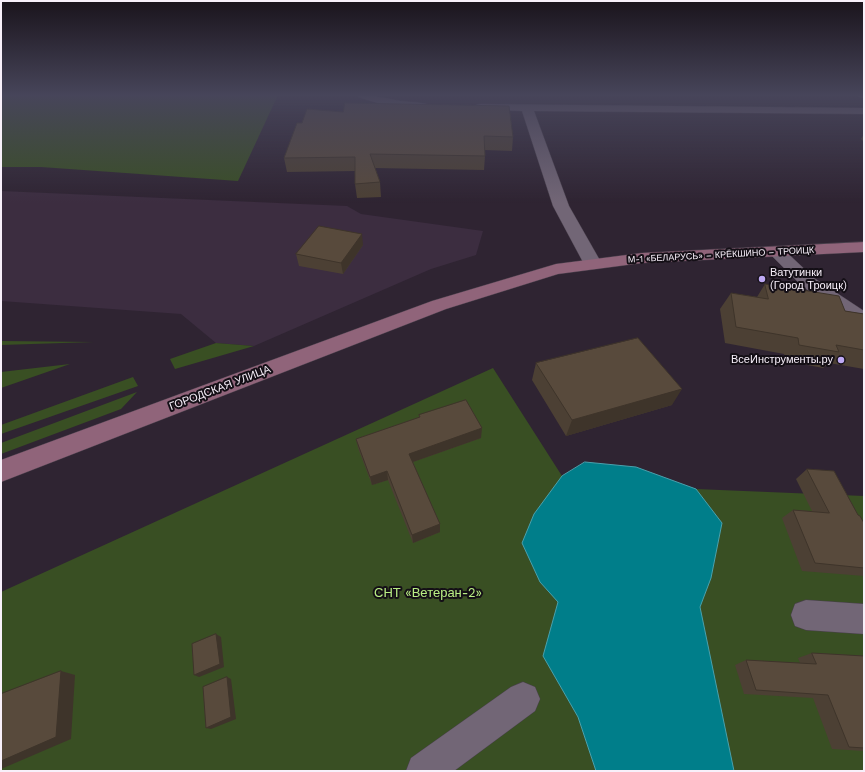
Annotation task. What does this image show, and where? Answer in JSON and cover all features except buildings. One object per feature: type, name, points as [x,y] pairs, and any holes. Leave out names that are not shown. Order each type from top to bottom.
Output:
[{"type":"main road","name":"М-1 «БЕЛАРУСЬ» – КРЁКШИНО – ТРОИЦК","points":[[439,305],[556,269],[642,258],[864,247]]},
{"type":"main road","name":"ГОРОДСКАЯ УЛИЦА","points":[[1,471],[439,305]]},
{"type":"street","points":[[535,131],[561,206],[593,264]]},
{"type":"street","points":[[776,252],[808,282],[864,320]]},
{"type":"street","points":[[806,615],[864,619]]},
{"type":"street","points":[[424,771],[522,699]]},
{"type":"shaded area","points":[[1,191],[347,206],[361,214],[483,231],[476,255],[431,269],[254,346],[216,343],[181,314],[1,301]]},
{"type":"green space","points":[[1,131],[261,131],[238,181],[41,167],[1,167]]},
{"type":"green space","points":[[1,341],[94,342],[1,345]]},
{"type":"green space","points":[[216,343],[254,346],[175,369],[170,359]]},
{"type":"green space","points":[[70,364],[1,388],[1,372]]},
{"type":"green space","name":"СНТ «Ветеран-2»","points":[[493,368],[562,476],[696,489],[864,496],[864,771],[1,771],[1,592]]},
{"type":"green space","points":[[133,377],[138,386],[1,434],[1,425]]},
{"type":"green space","points":[[137,392],[121,409],[1,454],[1,443]]},
{"type":"water","points":[[585,462],[636,467],[696,489],[722,523],[711,578],[700,607],[734,771],[596,771],[578,717],[543,656],[558,602],[540,582],[522,543],[534,514],[562,476]]},
{"type":"place","name":"Ватутинки (Город Троицк)","points":[[762,279]]},
{"type":"place","name":"ВсеИнструменты.ру","points":[[841,360]]}]
